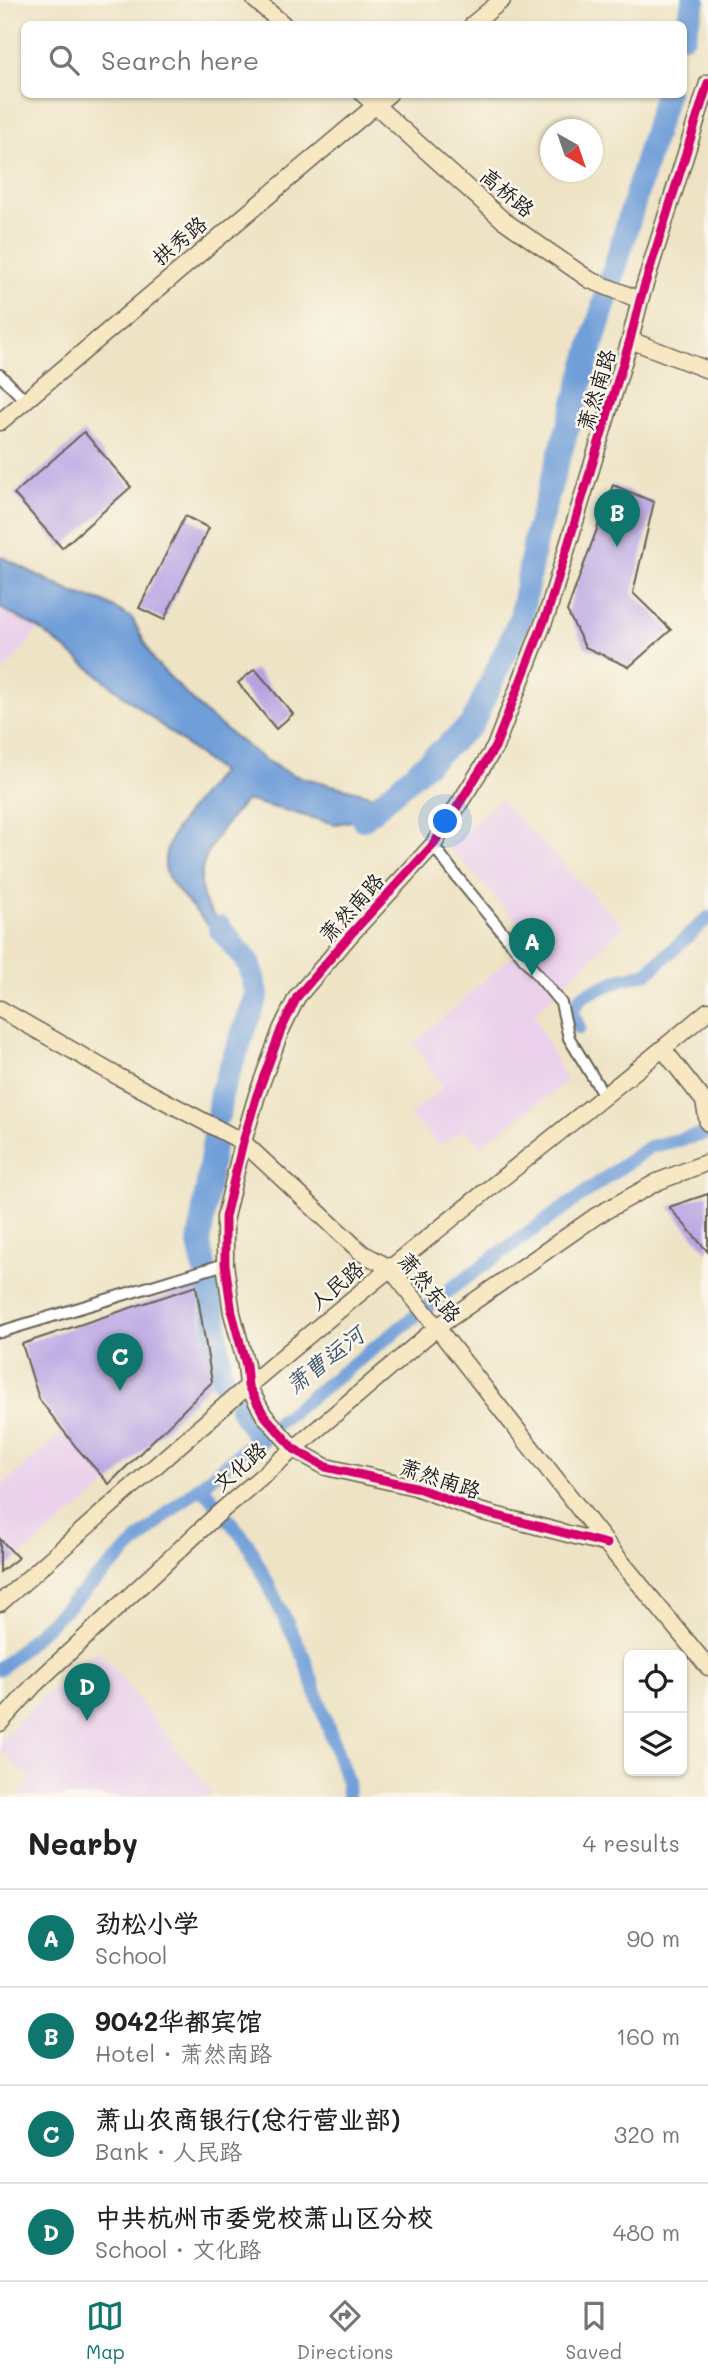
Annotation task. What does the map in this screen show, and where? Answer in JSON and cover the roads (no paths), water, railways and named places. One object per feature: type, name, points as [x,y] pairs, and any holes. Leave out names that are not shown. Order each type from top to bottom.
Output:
[{"type":"street","points":[[255,0],[280,21]]},
{"type":"street","points":[[477,21],[502,0]]},
{"type":"street","name":"萧然南路","points":[[607,1544],[479,1511],[404,1485],[326,1466],[290,1445],[264,1415],[248,1386],[246,1364],[232,1313],[224,1265],[225,1217],[243,1142],[281,1030],[297,997],[433,845],[495,747],[548,611],[640,300],[708,83]]},
{"type":"street","name":"高桥路","points":[[376,98],[503,220],[590,280],[640,300]]},
{"type":"street","name":"拱秀路","points":[[0,422],[376,98]]},
{"type":"street","points":[[630,340],[708,370]]},
{"type":"street","points":[[0,376],[25,400]]},
{"type":"street","points":[[433,845],[561,1003],[569,1038],[605,1097]]},
{"type":"street","name":"萧然东路","points":[[0,1009],[119,1077],[243,1142],[362,1252],[390,1268],[607,1544],[708,1667]]},
{"type":"street","name":"人民路","points":[[0,1603],[248,1386],[708,1011]]},
{"type":"street","points":[[663,1049],[706,1100],[708,1123]]},
{"type":"street","name":"文化路","points":[[0,1723],[35,1684],[244,1492],[290,1445],[434,1325],[596,1216],[657,1182],[708,1162]]},
{"type":"street","points":[[0,1332],[224,1265]]},
{"type":"water","points":[[0,556],[75,594],[102,601],[132,618],[154,661],[207,715],[266,761],[293,775],[386,799],[363,819],[335,824],[246,800],[212,844],[202,870],[203,897],[221,925],[216,934],[175,887],[165,867],[171,838],[220,772],[40,629],[0,608]]},
{"type":"waterway","points":[[687,24],[694,0]]},
{"type":"waterway","points":[[363,819],[472,724],[521,618],[536,535],[665,98]]},
{"type":"waterway","points":[[579,1028],[572,1011],[582,996],[622,979],[647,973],[708,918]]},
{"type":"waterway","points":[[218,1115],[221,1093],[257,995],[250,965],[220,928]]},
{"type":"waterway","name":"萧曹运河","points":[[0,1669],[169,1512],[259,1437],[453,1287],[649,1147],[708,1133]]},
{"type":"waterway","points":[[214,1140],[199,1244],[215,1316],[220,1374],[228,1387]]},
{"type":"waterway","points":[[241,1408],[259,1437]]},
{"type":"waterway","points":[[201,1485],[248,1544],[303,1655],[347,1781],[348,1797]]},
{"type":"place","name":"9042华都宾馆","points":[[617,547]]},
{"type":"place","name":"劲松小学","points":[[532,976]]},
{"type":"place","name":"萧山农商银行(总行营业部)","points":[[120,1391]]},
{"type":"place","name":"中共杭州市委党校萧山区分校","points":[[87,1721]]}]
